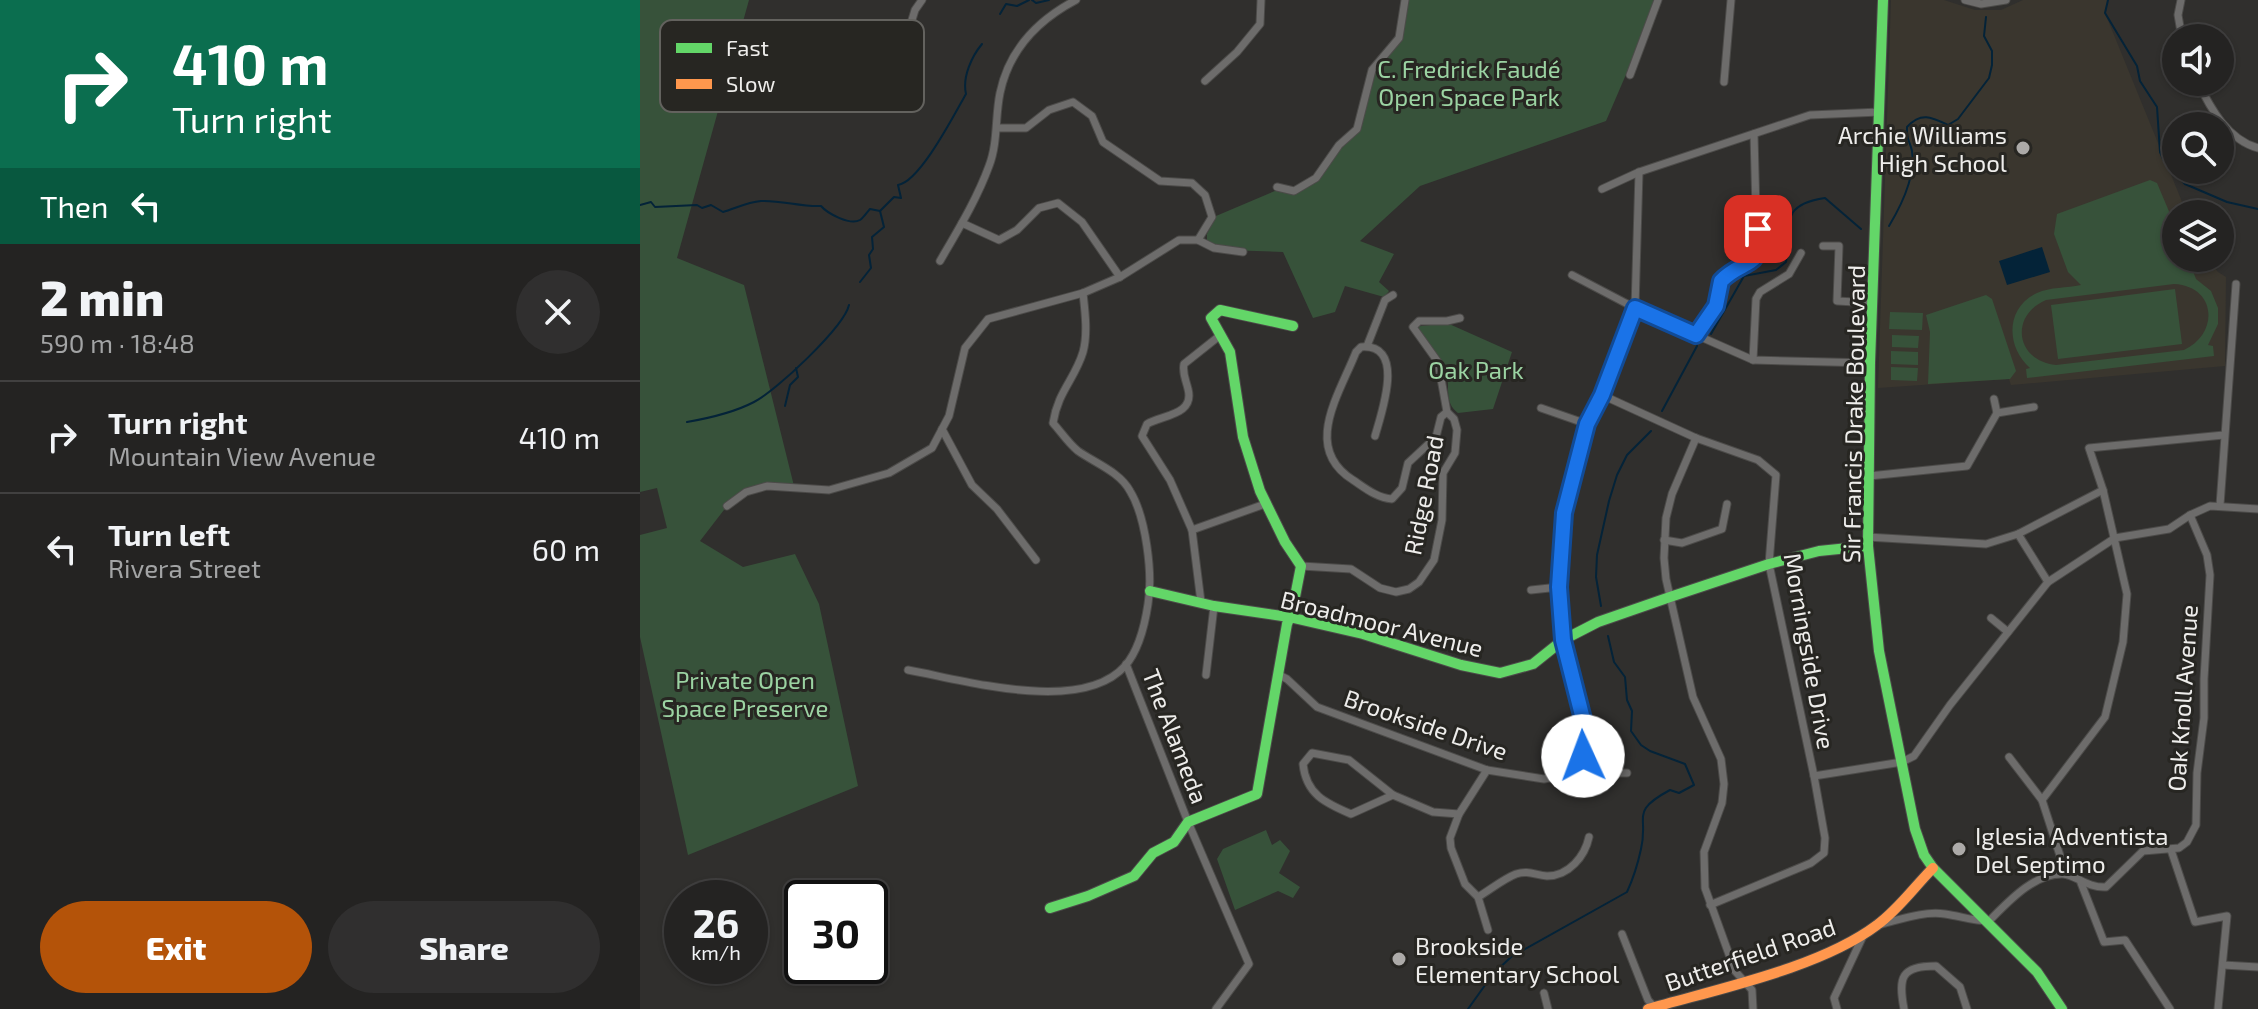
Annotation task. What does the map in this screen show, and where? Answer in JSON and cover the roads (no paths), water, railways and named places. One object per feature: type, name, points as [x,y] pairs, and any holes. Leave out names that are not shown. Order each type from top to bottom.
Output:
[{"type":"street","points":[[912,20],[922,0]]},
{"type":"street","points":[[940,261],[990,165],[998,128],[1000,94],[1010,63],[1026,36],[1058,9],[1076,0]]},
{"type":"street","points":[[1205,81],[1237,52],[1260,24],[1261,0]]},
{"type":"street","points":[[1277,187],[1294,191],[1316,178],[1339,145],[1357,129],[1372,70],[1399,38],[1405,0]]},
{"type":"street","points":[[1630,75],[1649,32],[1658,0]]},
{"type":"street","points":[[1724,82],[1731,0]]},
{"type":"street","name":"Sir Francis Drake Boulevard","points":[[1883,0],[1870,363],[1868,542],[1879,651],[1924,855],[1933,868],[2037,972],[2062,1009]]},
{"type":"street","points":[[1965,0],[1981,4],[2006,0]]},
{"type":"street","points":[[2180,24],[2181,0]]},
{"type":"street","points":[[2207,96],[2225,126],[2241,140],[2258,148]]},
{"type":"street","points":[[998,128],[1026,128],[1049,110],[1073,102],[1092,116],[1103,142],[1160,181],[1192,183],[1205,195],[1212,217],[1198,240]]},
{"type":"street","points":[[1602,189],[1639,172],[1810,115],[1880,112]]},
{"type":"street","points":[[1696,335],[1716,306],[1721,281],[1754,259],[1760,251],[1754,134]]},
{"type":"street","points":[[1578,773],[1588,739],[1563,640],[1559,587],[1564,513],[1587,424],[1602,395],[1635,308],[1639,172]]},
{"type":"street","points":[[962,223],[999,240],[1017,230],[1039,208],[1058,203],[1082,222],[1120,277]]},
{"type":"street","points":[[727,506],[746,492],[767,486],[829,490],[889,473],[932,448],[949,416],[965,348],[988,319],[1083,293],[1120,277],[1179,240],[1198,240],[1214,248],[1243,252]]},
{"type":"street","points":[[1823,246],[1839,246],[1837,301],[1873,303]]},
{"type":"street","points":[[1753,360],[1756,299],[1760,292],[1789,274],[1801,253]]},
{"type":"street","points":[[1572,275],[1635,308],[1753,360],[1870,363]]},
{"type":"street","points":[[2220,505],[2236,284]]},
{"type":"street","points":[[908,670],[1028,691],[1051,692],[1095,684],[1113,676],[1126,664],[1141,637],[1150,591],[1145,532],[1130,490],[1101,464],[1076,450],[1053,423],[1056,403],[1083,352],[1086,314],[1083,293]]},
{"type":"street","points":[[1375,436],[1389,375],[1387,364],[1367,346],[1385,300],[1393,295]]},
{"type":"street","points":[[1188,822],[1257,794],[1301,566],[1265,504],[1239,418],[1230,352],[1218,337],[1211,318],[1220,310],[1293,326]]},
{"type":"street","points":[[1447,412],[1441,392],[1440,368],[1413,327],[1419,321],[1460,318]]},
{"type":"street","points":[[1201,602],[1192,530],[1170,480],[1142,436],[1147,424],[1179,411],[1187,404],[1190,394],[1183,374],[1184,364],[1218,337]]},
{"type":"street","name":"Ridge Road","points":[[1301,566],[1351,569],[1388,591],[1403,591],[1419,582],[1434,560],[1442,520],[1443,473],[1458,442],[1454,419],[1447,412],[1441,417],[1436,437],[1408,463],[1402,488],[1392,499],[1377,496],[1339,471],[1326,449],[1328,425],[1356,352],[1367,346]]},
{"type":"street","name":"Morningside Drive","points":[[1602,395],[1696,438],[1758,460],[1776,475],[1769,564],[1814,776],[1825,838],[1824,853],[1811,863],[1710,905]]},
{"type":"street","points":[[1869,476],[1967,466],[1997,413],[1994,399]]},
{"type":"street","points":[[1997,413],[2034,407]]},
{"type":"street","points":[[1541,408],[1587,424]]},
{"type":"street","points":[[942,429],[972,485],[997,509],[1036,560]]},
{"type":"street","points":[[2042,800],[2105,717],[2123,642],[2127,594],[2103,490],[2089,448],[2224,435]]},
{"type":"street","points":[[1696,438],[1672,494],[1664,540],[1666,579],[1693,697],[1721,759],[1724,784],[1722,803],[1704,852],[1703,871],[1710,905],[1735,971],[1752,990],[1753,1009]]},
{"type":"street","points":[[1868,542],[1986,544],[2018,534],[2103,490]]},
{"type":"street","points":[[1192,530],[1265,504]]},
{"type":"street","points":[[1664,540],[1682,543],[1722,529],[1727,504]]},
{"type":"street","points":[[1814,776],[1902,762],[1914,756],[2048,582],[2115,538],[2161,532],[2210,506],[2258,509]]},
{"type":"street","name":"Oak Knoll Avenue","points":[[2171,850],[2187,842],[2196,825],[2197,773],[2204,718],[2210,565],[2190,515]]},
{"type":"street","points":[[2018,534],[2048,582]]},
{"type":"street","name":"Broadmoor Avenue","points":[[1150,591],[1363,634],[1461,665],[1500,673],[1533,664],[1563,640],[1598,622],[1769,564],[1868,542]]},
{"type":"street","points":[[1531,590],[1559,587]]},
{"type":"street","points":[[1206,675],[1214,606]]},
{"type":"street","points":[[1991,618],[2008,632]]},
{"type":"street","name":"The Alameda","points":[[1126,664],[1188,822],[1249,964],[1217,1008]]},
{"type":"street","name":"Brookside Drive","points":[[1279,675],[1317,707],[1487,770],[1544,779],[1578,773],[1627,773]]},
{"type":"street","points":[[1393,795],[1351,814],[1312,793],[1305,779],[1303,764],[1312,753],[1349,760],[1393,795],[1433,812],[1459,814]]},
{"type":"street","points":[[2009,757],[2042,800],[2066,874]]},
{"type":"street","points":[[1487,770],[1453,825],[1451,848],[1465,884],[1478,897],[1488,930]]},
{"type":"street","name":"The Alameda","points":[[1050,908],[1134,876],[1153,853],[1174,842],[1188,822]]},
{"type":"street","points":[[1478,897],[1515,874],[1529,872],[1549,876],[1576,864],[1586,851],[1589,837]]},
{"type":"street","points":[[1879,924],[1942,913],[1989,921],[2014,896],[2045,877],[2066,874],[2081,883],[2106,887],[2143,851],[2171,850],[2195,922],[2227,916],[2218,1009]]},
{"type":"street","name":"Butterfield Road","points":[[1652,1008],[1777,972],[1863,936],[1879,924],[1933,868]]},
{"type":"street","points":[[2081,883],[2104,942],[2125,940],[2170,1009]]},
{"type":"street","points":[[1622,934],[1652,1008]]},
{"type":"street","points":[[1837,1009],[1834,998],[1863,936]]},
{"type":"street","points":[[2223,965],[2258,967]]},
{"type":"street","points":[[1904,1009],[1900,984],[1906,972],[1920,966],[1936,966],[1960,987],[1967,1009]]},
{"type":"street","points":[[1544,993],[1548,1009]]},
{"type":"water","points":[[2042,247],[2050,272],[2007,285],[1999,261]]},
{"type":"waterway","points":[[1000,14],[1006,4],[1017,6],[1029,0]]},
{"type":"waterway","points":[[1032,0],[1036,3],[1049,0]]},
{"type":"waterway","points":[[2108,0],[2105,13],[2157,107],[2160,152],[2164,161],[2185,184],[2227,202],[2258,209]]},
{"type":"waterway","points":[[1889,226],[1903,200],[1912,170],[1907,127],[1917,119],[1926,117],[1948,125],[1958,119],[1989,78],[1992,51],[1984,36],[1986,17]]},
{"type":"waterway","points":[[640,205],[651,202],[655,207],[697,205],[702,208],[711,205],[723,212],[756,202],[776,202],[821,206],[833,215],[851,221],[860,220],[870,209],[880,211],[894,197],[901,198],[898,185],[916,172],[945,130],[966,94],[965,81],[969,67],[982,44]]},
{"type":"waterway","points":[[1711,334],[1744,276],[1776,270],[1786,262],[1790,219],[1800,206],[1825,198],[1861,229]]},
{"type":"waterway","points":[[860,282],[871,268],[869,255],[873,249],[872,237],[884,227],[880,211]]},
{"type":"waterway","points":[[687,422],[730,412],[764,396],[823,342],[849,305]]},
{"type":"waterway","points":[[1662,411],[1697,346]]},
{"type":"waterway","points":[[785,406],[790,385],[798,377],[796,368]]},
{"type":"waterway","points":[[1601,606],[1596,577],[1597,555],[1609,501],[1627,455],[1651,431]]},
{"type":"waterway","points":[[1468,1009],[1493,974],[1511,957],[1627,892],[1641,849],[1645,810],[1657,797],[1670,790],[1679,793],[1694,785],[1685,764],[1650,751],[1631,731],[1632,711],[1627,700],[1625,677],[1614,662],[1608,636]]},
{"type":"place","name":"Archie Williams High School","points":[[2023,148]]},
{"type":"place","name":"Iglesia Adventista Del Septimo","points":[[1959,849]]},
{"type":"place","name":"Brookside Elementary School","points":[[1399,959]]},
{"type":"park label","name":"C. Fredrick Faudé Open Space Park","points":[[1469,82]]},
{"type":"park label","name":"Oak Park","points":[[1476,369]]},
{"type":"park label","name":"Private Open Space Preserve","points":[[745,693]]}]
